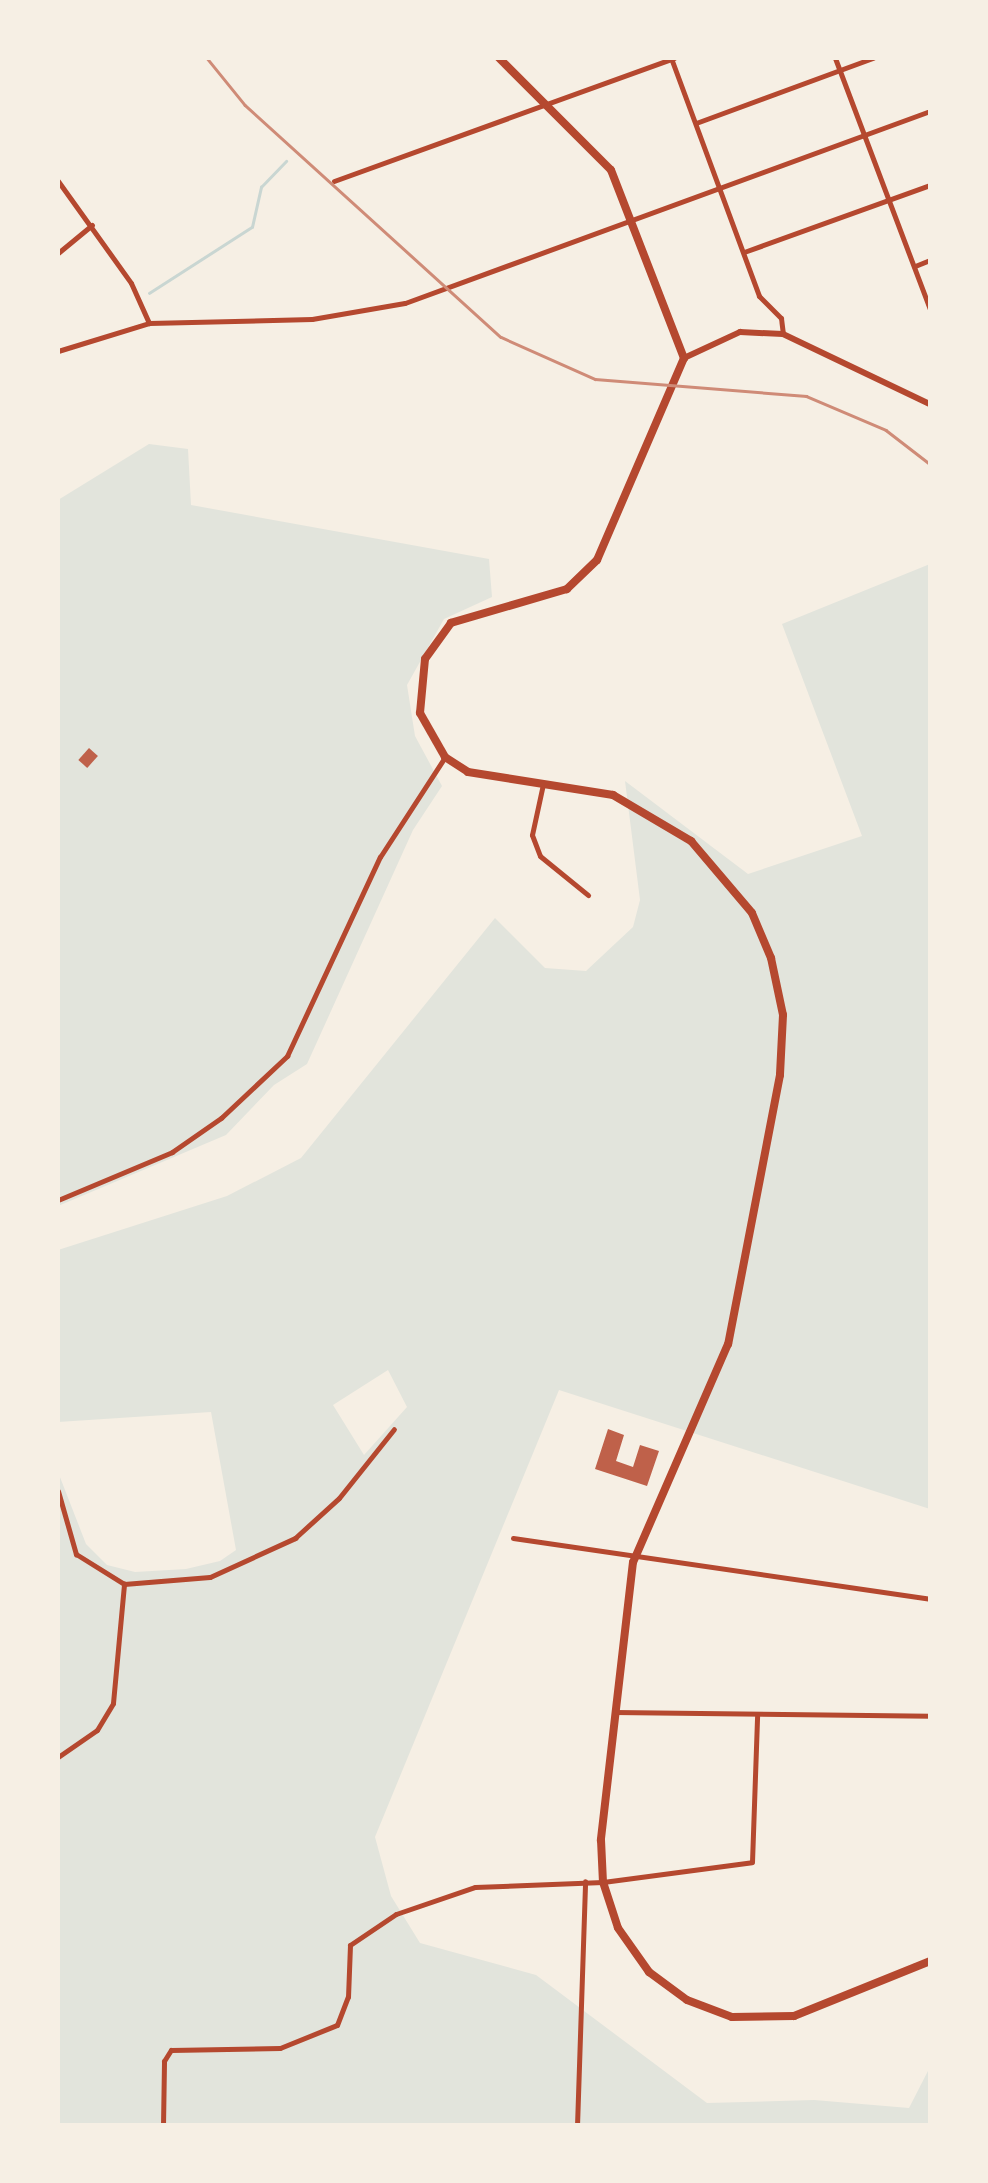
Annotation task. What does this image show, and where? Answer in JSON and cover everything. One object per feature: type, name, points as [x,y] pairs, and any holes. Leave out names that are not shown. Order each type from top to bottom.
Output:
[{"type":"main road","points":[[500,58],[599,152],[632,219],[684,358],[654,440],[589,571],[555,594],[463,616],[434,640],[418,702],[427,734],[444,758],[477,774],[544,781],[629,801],[691,840],[752,912],[780,995],[780,1075],[736,1309],[710,1391],[636,1555],[614,1712],[603,1882],[618,1928],[649,1972],[687,2000],[732,2017],[763,2020],[807,2012],[930,1961]]},
{"type":"street","points":[[334,181],[552,105],[672,58],[760,296],[781,318],[783,334]]},
{"type":"street","points":[[835,58],[930,309]]},
{"type":"street","points":[[696,123],[873,58]]},
{"type":"street","points":[[58,350],[149,323],[365,313],[930,112]]},
{"type":"street","points":[[58,181],[131,283],[149,323]]},
{"type":"street","points":[[744,252],[930,185]]},
{"type":"street","points":[[58,253],[92,225]]},
{"type":"street","points":[[914,266],[930,260]]},
{"type":"street","points":[[684,358],[740,332],[783,334],[930,404]]},
{"type":"street","points":[[58,1200],[172,1152],[221,1118],[286,1056],[380,857],[444,758]]},
{"type":"street","points":[[544,781],[532,835],[540,856],[588,896]]},
{"type":"street","points":[[58,1491],[76,1554],[124,1584],[210,1577],[295,1538],[339,1498],[394,1430]]},
{"type":"street","points":[[513,1538],[930,1599]]},
{"type":"street","points":[[58,1757],[97,1730],[113,1703],[124,1584]]},
{"type":"street","points":[[614,1712],[930,1716]]},
{"type":"street","points":[[163,2126],[164,2061],[171,2050],[280,2048],[336,2025],[348,1997],[350,1945],[396,1914],[475,1886],[603,1882],[752,1862],[756,1716]]},
{"type":"street","points":[[578,2126],[584,1881]]},
{"type":"shaded area","points":[[149,444],[188,449],[191,505],[489,559],[492,597],[444,619],[407,685],[415,736],[442,786],[413,830],[307,1064],[274,1085],[226,1135],[58,1206],[58,500]]},
{"type":"shaded area","points":[[930,564],[930,1509],[559,1390],[375,1837],[391,1896],[420,1943],[536,1975],[707,2103],[814,2100],[909,2108],[930,2067],[930,2125],[58,2125],[58,1472],[86,1544],[107,1565],[135,1572],[186,1569],[220,1561],[236,1550],[211,1412],[58,1422],[58,1250],[227,1196],[301,1158],[495,918],[545,968],[586,971],[633,927],[640,900],[625,781],[748,874],[862,836],[782,624]],"holes":[[[388,1370],[407,1407],[364,1455],[333,1405]]]},
{"type":"building","points":[[89,748],[98,756],[87,768],[78,760]]},
{"type":"building","points":[[608,1429],[624,1435],[616,1461],[633,1467],[640,1445],[659,1451],[647,1486],[595,1469]]},
{"type":"waterway","points":[[149,293],[252,227],[261,187],[286,161]]},
{"type":"railway","points":[[207,58],[245,105],[501,337],[595,379],[806,396],[886,430],[930,464]]}]
